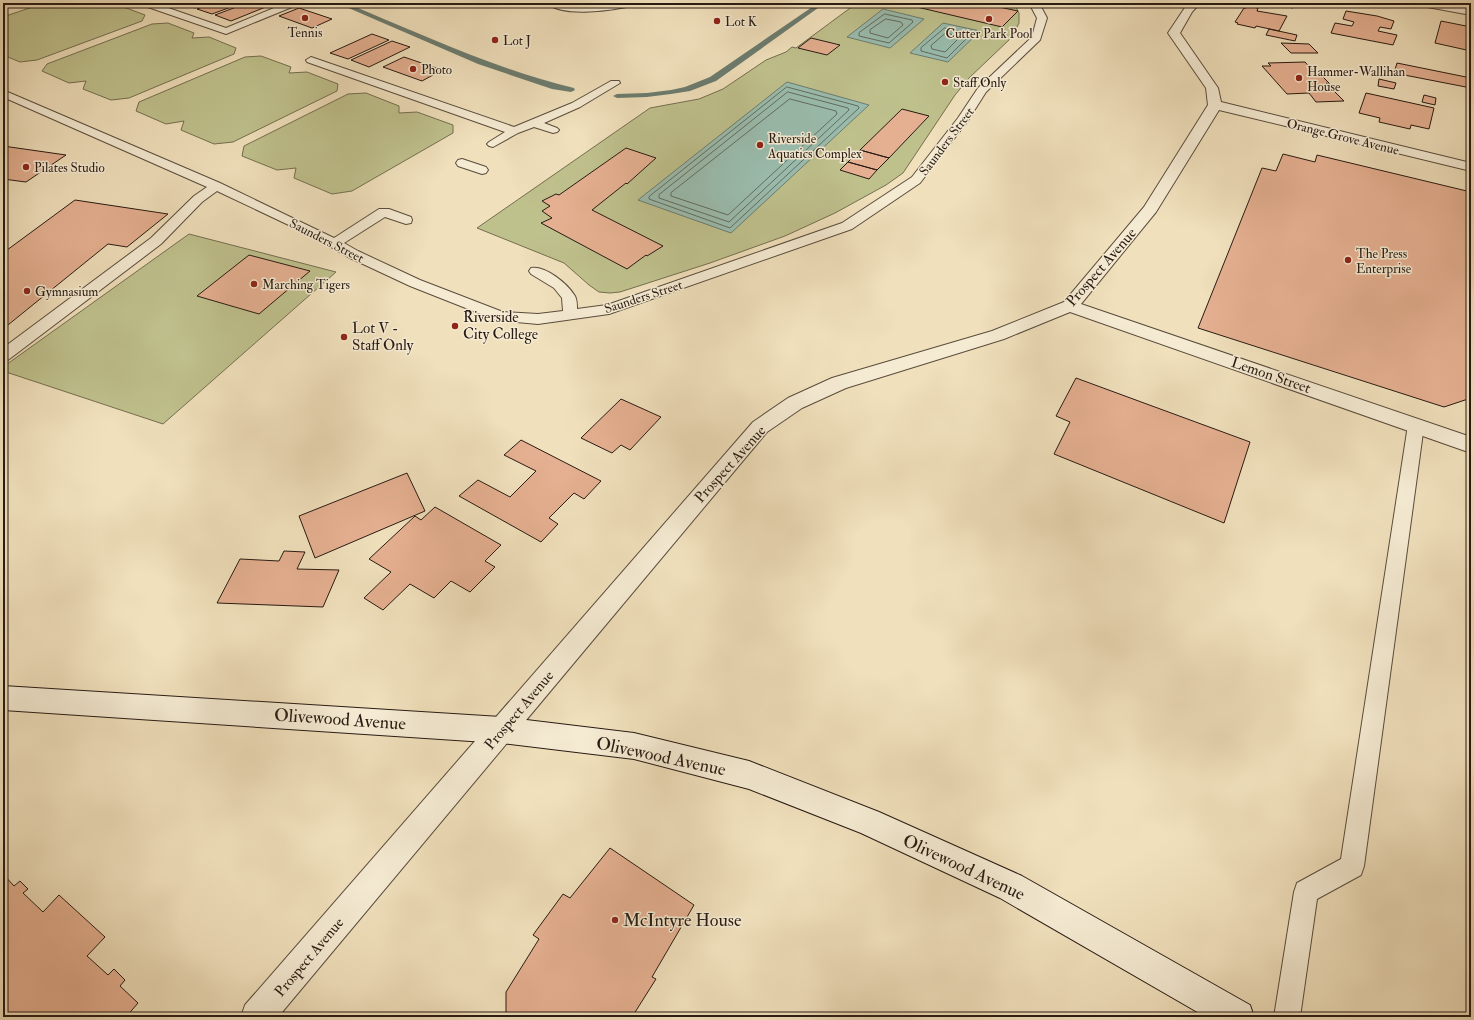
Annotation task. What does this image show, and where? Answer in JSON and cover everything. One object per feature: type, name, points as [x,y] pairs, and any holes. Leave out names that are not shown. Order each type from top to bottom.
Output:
[{"type":"street","points":[[1194,3],[1187,11],[1174,33],[1212,88],[1215,105]]},
{"type":"street","points":[[1422,3],[1471,12]]},
{"type":"street","name":"Orange Grove Avenue","points":[[1215,105],[1471,167]]},
{"type":"street","name":"Prospect Avenue","points":[[257,1017],[760,427],[795,403],[839,383],[998,335],[1070,306],[1150,209],[1215,105]]},
{"type":"street","name":"Lemon Street","points":[[1070,306],[1471,444]]},
{"type":"street","name":"Olivewood Avenue","points":[[3,698],[501,730],[634,746],[749,775],[869,822],[1011,887],[1238,1017]]},
{"type":"lane","points":[[145,3],[226,31],[294,3]]},
{"type":"lane","points":[[552,3],[572,8],[599,9],[632,3]]},
{"type":"lane","name":"Saunders Street","points":[[3,93],[15,104],[216,186],[319,234],[353,254],[415,283],[501,318],[538,319],[609,309],[847,226],[916,180],[963,120],[982,90],[1038,38],[1042,18],[1034,3]]},
{"type":"lane","points":[[311,60],[514,131]]},
{"type":"lane","points":[[494,144],[514,131],[576,105],[615,83]]},
{"type":"lane","points":[[534,123],[553,130]]},
{"type":"lane","points":[[462,163],[482,170]]},
{"type":"lane","points":[[3,356],[156,241],[198,199],[216,186]]},
{"type":"lane","points":[[335,243],[384,212],[406,220]]},
{"type":"lane","points":[[536,271],[559,284],[569,298],[570,314]]},
{"type":"lane","points":[[1287,1017],[1306,892],[1352,866],[1416,425]]},
{"type":"green space","points":[[44,3],[108,3],[105,7],[121,6],[145,15],[142,21],[37,60],[20,62],[3,55],[3,17]]},
{"type":"green space","name":"Riverside Aquatics Complex","points":[[857,3],[1014,3],[1019,13],[1019,23],[1010,39],[969,78],[955,95],[903,173],[886,185],[835,213],[785,236],[710,263],[620,292],[599,292],[564,263],[477,228],[650,108],[699,99],[723,89],[766,60],[786,52],[792,47],[796,48]]},
{"type":"green space","points":[[168,23],[194,33],[192,38],[209,37],[236,48],[234,54],[129,98],[111,100],[83,89],[86,81],[69,83],[42,71],[47,64],[152,24]]},
{"type":"green space","points":[[261,56],[291,67],[289,73],[307,72],[338,84],[337,91],[233,142],[214,144],[181,130],[184,121],[166,124],[136,111],[139,102],[245,57]]},
{"type":"green space","points":[[366,93],[399,106],[399,113],[417,112],[453,125],[453,133],[352,191],[332,194],[294,178],[296,168],[277,170],[242,156],[244,146],[348,94]]},
{"type":"green space","points":[[189,234],[336,272],[163,424],[3,371],[3,367]]},
{"type":"water","points":[[883,9],[924,19],[890,48],[847,37]]},
{"type":"water","points":[[943,23],[980,31],[948,62],[910,53]]},
{"type":"water","points":[[787,82],[869,105],[731,233],[638,200]]},
{"type":"building","points":[[180,3],[209,3],[195,8]]},
{"type":"building","points":[[213,3],[242,3],[212,14],[197,9]]},
{"type":"building","points":[[247,3],[273,4],[231,21],[215,15]]},
{"type":"building","name":"Cutter Park Pool","points":[[900,3],[980,3],[1018,11],[1002,27]]},
{"type":"building","points":[[1267,3],[1296,3],[1293,8]]},
{"type":"building","points":[[1247,6],[1258,8],[1257,11],[1287,16],[1279,31],[1237,24],[1238,23],[1235,22]]},
{"type":"building","name":"Tennis","points":[[299,8],[332,19],[312,28],[279,16]]},
{"type":"building","points":[[1346,11],[1377,16],[1394,21],[1391,29],[1380,27],[1378,31],[1397,35],[1393,45],[1331,33],[1335,23],[1352,26],[1354,22],[1343,19]]},
{"type":"building","points":[[1441,21],[1471,27],[1471,51],[1435,43]]},
{"type":"building","points":[[1269,29],[1297,35],[1295,41],[1266,35]]},
{"type":"building","name":"Photo","points":[[372,34],[389,40],[348,59],[330,53]]},
{"type":"building","points":[[811,38],[840,45],[827,55],[798,48]]},
{"type":"building","name":"Photo","points":[[392,41],[410,47],[369,67],[351,60]]},
{"type":"building","points":[[1281,43],[1309,44],[1318,53],[1291,53]]},
{"type":"building","name":"Photo","points":[[404,57],[442,70],[422,81],[383,67]]},
{"type":"building","name":"Hammer-Wallihan House","points":[[1305,62],[1315,73],[1319,73],[1330,84],[1326,83],[1344,101],[1316,102],[1309,93],[1287,94],[1262,66],[1271,66],[1268,63]]},
{"type":"building","points":[[1397,63],[1471,78],[1471,88],[1394,73]]},
{"type":"building","points":[[1379,79],[1396,83],[1394,89],[1378,86]]},
{"type":"building","points":[[1366,93],[1434,108],[1429,129],[1411,125],[1410,129],[1379,122],[1380,118],[1359,113]]},
{"type":"building","points":[[1424,95],[1436,98],[1435,105],[1422,102]]},
{"type":"building","points":[[902,109],[929,116],[889,158],[860,150]]},
{"type":"building","name":"Pilates Studio","points":[[3,146],[66,155],[26,182],[3,179]]},
{"type":"building","points":[[626,148],[656,158],[627,184],[626,183],[592,210],[663,246],[647,256],[646,255],[627,269],[541,223],[552,218],[542,211],[550,206],[542,201],[556,194],[559,195]]},
{"type":"building","points":[[860,150],[889,158],[877,170],[848,162]]},
{"type":"building","name":"The Press Enterprise","points":[[1283,154],[1315,162],[1317,155],[1471,192],[1471,398],[1444,407],[1198,328],[1262,168],[1276,171]]},
{"type":"building","points":[[848,162],[877,170],[869,179],[840,170]]},
{"type":"building","name":"Gymnasium","points":[[75,200],[168,214],[127,247],[108,244],[3,329],[3,253]]},
{"type":"building","name":"Marching Tigers","points":[[249,255],[310,271],[259,314],[197,296]]},
{"type":"building","points":[[1076,378],[1250,442],[1224,523],[1054,454],[1070,422],[1056,416]]},
{"type":"building","points":[[621,399],[661,417],[630,450],[621,445],[612,453],[581,438]]},
{"type":"building","points":[[521,440],[601,481],[584,499],[574,493],[549,518],[558,524],[541,542],[459,496],[478,480],[510,497],[536,471],[504,455]]},
{"type":"building","points":[[407,473],[425,511],[315,558],[299,516]]},
{"type":"building","points":[[435,507],[501,545],[485,561],[495,567],[470,592],[451,581],[434,598],[410,584],[383,610],[364,598],[391,572],[369,559],[415,516],[421,520]]},
{"type":"building","points":[[284,551],[305,552],[297,569],[339,570],[323,607],[217,603],[240,559],[279,561]]},
{"type":"building","name":"McIntyre House","points":[[610,848],[694,905],[652,977],[656,979],[632,1017],[506,1017],[506,992],[539,939],[533,935],[563,894],[570,898]]},
{"type":"building","points":[[3,874],[14,886],[20,881],[28,889],[23,893],[43,912],[59,895],[105,937],[87,956],[108,975],[114,969],[125,980],[120,986],[138,1003],[126,1017],[3,1017]]},
{"type":"waterway","points":[[340,3],[481,62],[555,87],[571,90]]},
{"type":"waterway","points":[[617,96],[647,95],[671,92],[687,89],[713,79],[822,3]]},
{"type":"place","name":"Tennis","points":[[305,18]]},
{"type":"place","name":"Cutter Park Pool","points":[[989,19]]},
{"type":"place","name":"Lot K","points":[[717,21]]},
{"type":"place","name":"Lot J","points":[[495,40]]},
{"type":"place","name":"Photo","points":[[413,69]]},
{"type":"place","name":"Hammer-Wallihan House","points":[[1299,78]]},
{"type":"place","name":"Staff Only","points":[[945,82]]},
{"type":"place","name":"Riverside Aquatics Complex","points":[[760,145]]},
{"type":"place","name":"Pilates Studio","points":[[26,167]]},
{"type":"place","name":"The Press Enterprise","points":[[1348,260]]},
{"type":"place","name":"Marching Tigers","points":[[254,284]]},
{"type":"place","name":"Gymnasium","points":[[27,291]]},
{"type":"place","name":"Riverside City College","points":[[455,326]]},
{"type":"place","name":"Lot V - Staff Only","points":[[344,337]]},
{"type":"place","name":"McIntyre House","points":[[615,920]]}]
